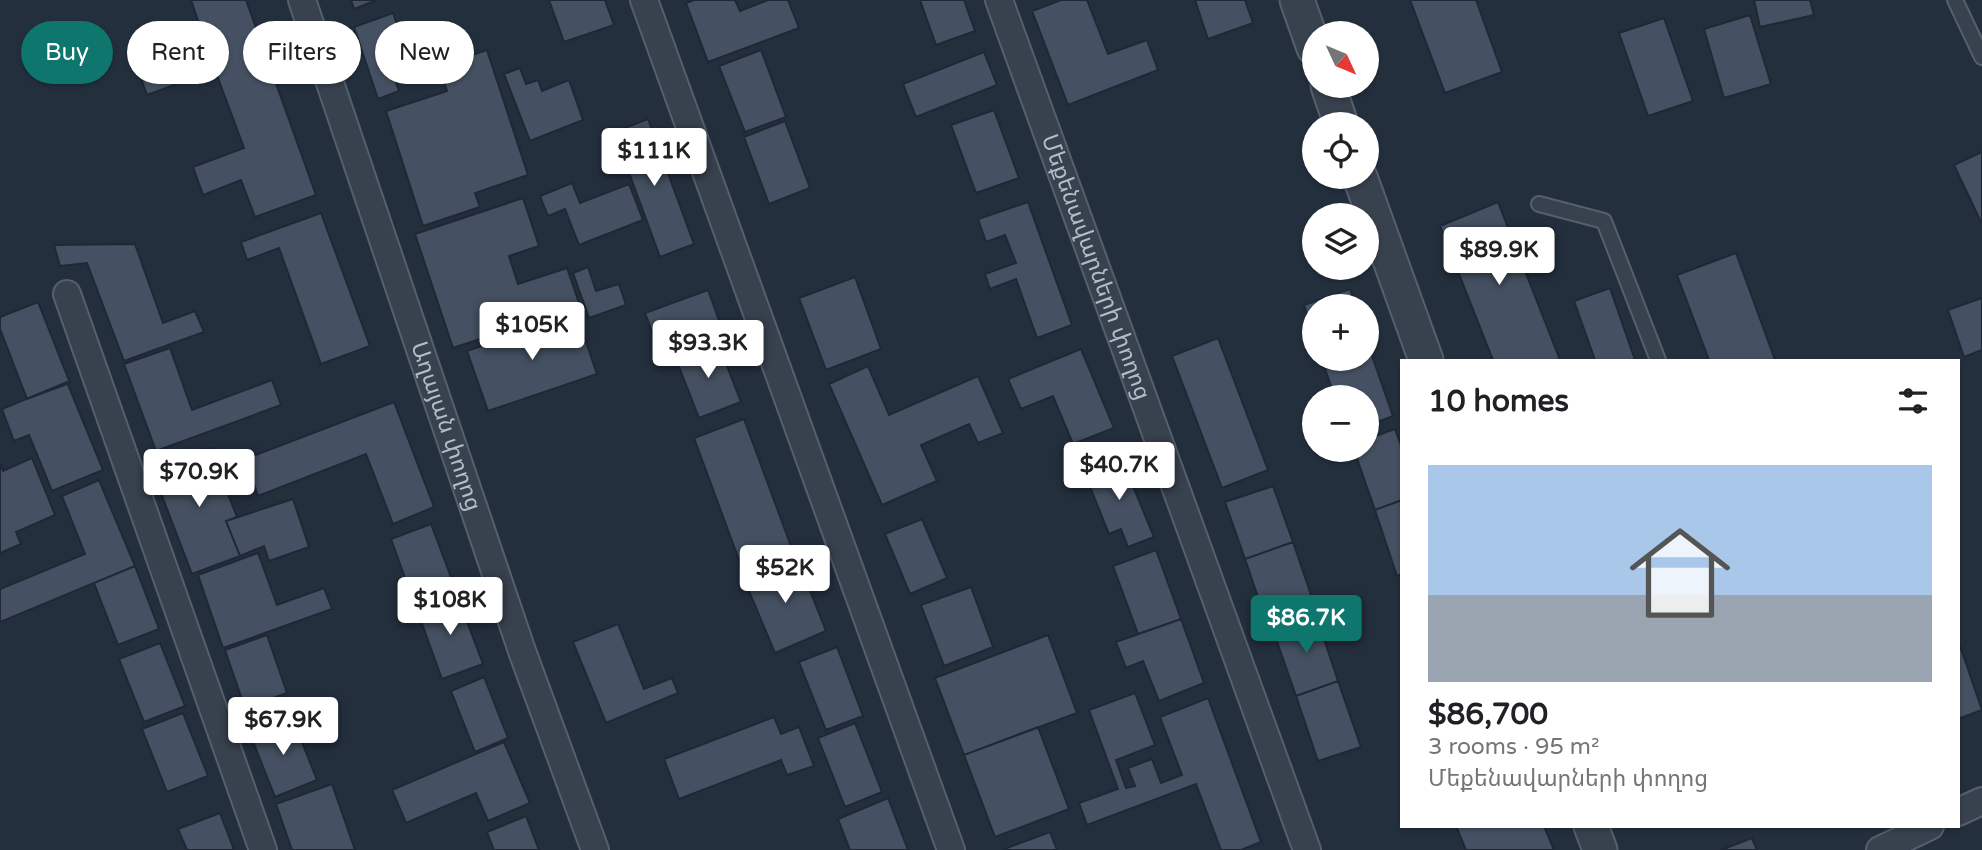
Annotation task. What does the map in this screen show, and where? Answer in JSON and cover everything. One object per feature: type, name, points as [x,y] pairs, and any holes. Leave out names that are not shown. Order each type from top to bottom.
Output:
[{"type":"street","name":"Աղայան փողոց","points":[[302,0],[522,651],[595,850]]},
{"type":"street","points":[[644,0],[951,850]]},
{"type":"street","name":"Մեքենավարների փողոց","points":[[999,0],[1307,850]]},
{"type":"street","points":[[1297,0],[1304,21]]},
{"type":"street","points":[[1364,189],[1426,359]]},
{"type":"street","points":[[67,294],[263,850]]},
{"type":"street","points":[[1960,811],[1982,801]]},
{"type":"street","points":[[1592,828],[1600,850]]},
{"type":"street","points":[[1880,850],[1926,828]]},
{"type":"lane","points":[[1955,0],[1982,57]]},
{"type":"lane","points":[[1539,204],[1604,221],[1658,359]]},
{"type":"building","points":[[191,0],[246,0],[254,21],[243,21],[243,84],[276,84],[316,195],[255,217],[241,180],[203,195],[193,167],[244,148],[220,84],[229,84],[229,21],[198,21]]},
{"type":"building","points":[[351,0],[377,0],[354,9]]},
{"type":"building","points":[[549,0],[605,0],[614,25],[564,42]]},
{"type":"building","points":[[694,0],[735,0],[740,11],[768,0],[788,0],[799,28],[708,62],[686,3]]},
{"type":"building","points":[[920,0],[964,0],[975,31],[936,45]]},
{"type":"building","points":[[1061,0],[1087,0],[1108,54],[1147,40],[1158,70],[1068,105],[1032,11]]},
{"type":"building","points":[[1195,0],[1245,0],[1253,23],[1208,39]]},
{"type":"building","points":[[1410,0],[1476,0],[1502,72],[1445,93]]},
{"type":"building","points":[[1754,0],[1810,0],[1814,15],[1760,27]]},
{"type":"building","points":[[393,13],[396,21],[375,21],[375,84],[396,84],[399,91],[378,99],[361,48],[361,24]]},
{"type":"building","points":[[1750,15],[1771,84],[1724,98],[1704,29]]},
{"type":"building","points":[[1664,18],[1693,101],[1648,116],[1619,33]]},
{"type":"building","points":[[487,50],[528,175],[475,193],[480,207],[423,226],[386,111],[447,91],[445,84],[474,84],[474,54]]},
{"type":"building","points":[[761,50],[786,117],[745,132],[719,66]]},
{"type":"building","points":[[984,52],[997,85],[916,117],[903,84]]},
{"type":"building","points":[[520,68],[526,84],[538,80],[542,91],[569,80],[583,120],[530,141],[504,74]]},
{"type":"building","points":[[143,84],[177,84],[147,95]]},
{"type":"building","points":[[994,110],[1019,178],[976,193],[951,125]]},
{"type":"building","points":[[648,119],[694,244],[660,257],[614,132]]},
{"type":"building","points":[[785,121],[810,188],[769,204],[744,137]]},
{"type":"building","points":[[1982,152],[1982,222],[1981,222],[1954,165]]},
{"type":"building","points":[[572,183],[580,203],[629,184],[643,220],[579,245],[565,209],[548,216],[540,196]]},
{"type":"building","points":[[523,198],[539,246],[509,256],[518,284],[567,268],[580,306],[453,348],[415,234]]},
{"type":"building","points":[[1028,202],[1072,325],[1037,338],[1016,279],[990,289],[985,274],[1016,263],[1005,235],[986,242],[978,219]]},
{"type":"building","points":[[1498,202],[1560,359],[1493,359],[1440,226]]},
{"type":"building","points":[[321,213],[370,346],[321,364],[279,248],[247,260],[241,242]]},
{"type":"building","points":[[135,244],[163,323],[195,311],[204,332],[124,361],[87,263],[60,266],[54,245]]},
{"type":"building","points":[[1736,253],[1775,359],[1709,359],[1677,275]]},
{"type":"building","points":[[588,267],[596,291],[619,284],[626,305],[589,318],[573,273]]},
{"type":"building","points":[[855,277],[881,349],[826,370],[799,298]]},
{"type":"building","points":[[1610,288],[1635,359],[1595,359],[1574,301]]},
{"type":"building","points":[[1350,289],[1352,294],[1336,294]]},
{"type":"building","points":[[708,290],[724,334],[662,358],[645,313]]},
{"type":"building","points":[[1982,298],[1982,350],[1964,357],[1948,310]]},
{"type":"building","points":[[38,302],[70,383],[27,399],[0,329],[0,317]]},
{"type":"building","points":[[576,313],[597,374],[488,411],[467,351]]},
{"type":"building","points":[[1218,338],[1268,470],[1222,488],[1172,356]]},
{"type":"building","points":[[718,343],[741,402],[699,418],[676,359]]},
{"type":"building","points":[[170,348],[192,410],[272,380],[281,405],[156,451],[124,364]]},
{"type":"building","points":[[1081,349],[1114,428],[1073,444],[1053,396],[1021,409],[1008,379]]},
{"type":"building","points":[[868,366],[889,415],[978,376],[1003,433],[978,443],[969,424],[921,445],[937,481],[882,505],[829,384]]},
{"type":"building","points":[[1326,371],[1377,371],[1393,416],[1379,421],[1379,385],[1331,385]]},
{"type":"building","points":[[67,382],[103,470],[52,491],[29,435],[14,441],[2,409]]},
{"type":"building","points":[[394,402],[434,507],[393,524],[366,454],[258,496],[245,459]]},
{"type":"building","points":[[744,419],[792,549],[742,568],[694,438]]},
{"type":"building","points":[[1395,429],[1400,443],[1400,501],[1375,510],[1358,462],[1379,462],[1379,435]]},
{"type":"building","points":[[210,448],[237,517],[226,521],[240,556],[192,574],[152,470]]},
{"type":"building","points":[[1121,457],[1154,537],[1128,547],[1121,529],[1109,534],[1084,472]]},
{"type":"building","points":[[32,458],[55,515],[16,532],[21,544],[0,553],[0,462],[3,471]]},
{"type":"building","points":[[99,480],[135,566],[0,622],[0,589],[85,554],[62,496]]},
{"type":"building","points":[[1273,486],[1293,542],[1245,559],[1225,502]]},
{"type":"building","points":[[293,499],[309,547],[269,561],[264,546],[240,556],[226,521]]},
{"type":"building","points":[[1400,501],[1400,575],[1397,576],[1375,510]]},
{"type":"building","points":[[922,519],[947,578],[910,594],[885,534]]},
{"type":"building","points":[[431,524],[457,593],[416,608],[391,539]]},
{"type":"building","points":[[1293,542],[1312,598],[1264,615],[1245,559]]},
{"type":"building","points":[[1156,550],[1181,619],[1138,634],[1113,566]]},
{"type":"building","points":[[258,553],[277,605],[324,588],[332,609],[223,648],[198,575]]},
{"type":"building","points":[[797,558],[826,631],[775,653],[744,579]]},
{"type":"building","points":[[135,566],[159,629],[118,645],[94,583]]},
{"type":"building","points":[[971,587],[993,647],[944,666],[921,605]]},
{"type":"building","points":[[457,595],[483,664],[442,679],[417,610]]},
{"type":"building","points":[[1316,615],[1338,681],[1296,696],[1273,630]]},
{"type":"building","points":[[1181,619],[1204,683],[1159,701],[1143,661],[1126,668],[1116,642]]},
{"type":"building","points":[[618,624],[644,689],[672,678],[678,693],[606,723],[573,642]]},
{"type":"building","points":[[267,635],[287,693],[245,708],[225,650]]},
{"type":"building","points":[[1048,635],[1077,713],[964,755],[935,678]]},
{"type":"building","points":[[160,643],[185,706],[144,722],[119,659]]},
{"type":"building","points":[[1960,646],[1982,710],[1960,718]]},
{"type":"building","points":[[837,647],[863,716],[826,730],[799,662]]},
{"type":"building","points":[[484,677],[508,738],[475,752],[451,691]]},
{"type":"building","points":[[1338,681],[1361,747],[1318,761],[1296,696]]},
{"type":"building","points":[[1135,693],[1155,745],[1116,760],[1126,788],[1135,786],[1128,768],[1152,759],[1161,783],[1182,775],[1160,717],[1208,698],[1261,842],[1241,850],[1221,850],[1196,784],[1087,825],[1079,803],[1118,789],[1089,710]]},
{"type":"building","points":[[183,713],[208,776],[167,792],[142,729]]},
{"type":"building","points":[[292,717],[317,780],[275,797],[250,734]]},
{"type":"building","points":[[774,717],[781,734],[799,727],[814,766],[787,775],[781,760],[679,799],[664,759]]},
{"type":"building","points":[[855,723],[882,792],[845,807],[818,738]]},
{"type":"building","points":[[1038,727],[1069,809],[995,837],[964,755]]},
{"type":"building","points":[[504,742],[530,803],[488,821],[476,793],[406,823],[392,790]]},
{"type":"building","points":[[332,784],[355,850],[292,850],[276,804]]},
{"type":"building","points":[[888,798],[908,850],[850,850],[838,819]]},
{"type":"building","points":[[220,813],[234,850],[187,850],[178,829]]},
{"type":"building","points":[[526,816],[539,850],[494,850],[487,832]]},
{"type":"building","points":[[1457,828],[1545,828],[1554,850],[1466,850]]},
{"type":"building","points":[[1050,832],[1057,850],[1004,850],[1004,849]]},
{"type":"building","points":[[1752,838],[1757,850],[1721,850]]}]
